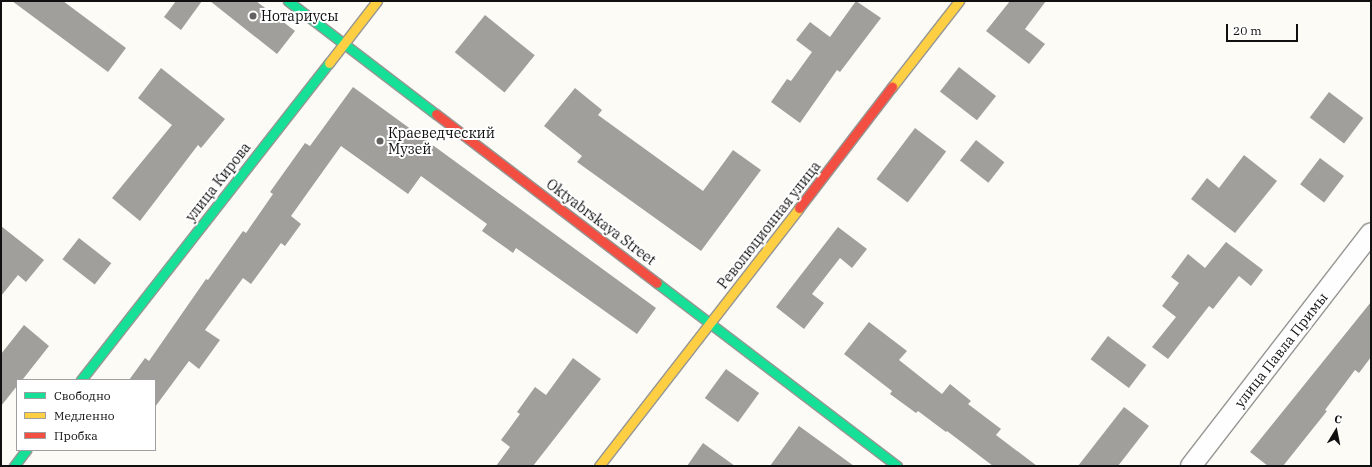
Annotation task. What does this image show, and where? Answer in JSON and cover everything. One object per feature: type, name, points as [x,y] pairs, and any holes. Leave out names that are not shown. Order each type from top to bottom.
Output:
[{"type":"street","name":"Oktyabrskaya Street","points":[[288,1],[897,466]]},
{"type":"street","name":"улица Кирова","points":[[82,379],[377,1]]},
{"type":"street","name":"Революционная улица","points":[[599,466],[959,1]]},
{"type":"street","name":"улица Павла Примы","points":[[1191,466],[1371,233]]},
{"type":"street","points":[[14,466],[25,451]]},
{"type":"building","points":[[12,1],[63,1],[126,48],[108,72]]},
{"type":"building","points":[[176,1],[202,1],[181,30],[164,17]]},
{"type":"building","name":"Нотариусы","points":[[210,1],[256,1],[295,31],[277,54]]},
{"type":"building","points":[[856,1],[881,18],[840,72],[837,70],[800,123],[771,102],[787,79],[791,81],[812,52],[796,40],[810,22],[830,37]]},
{"type":"building","points":[[1010,1],[1046,1],[1025,29],[1045,44],[1029,64],[986,31]]},
{"type":"building","points":[[485,15],[535,55],[505,93],[455,52]]},
{"type":"building","points":[[959,67],[996,96],[977,120],[940,91]]},
{"type":"building","points":[[161,68],[225,119],[201,148],[198,145],[140,221],[112,198],[172,125],[138,98]]},
{"type":"building","points":[[353,87],[656,308],[637,334],[516,248],[513,253],[482,231],[487,224],[421,176],[408,194],[341,146],[291,216],[301,224],[285,246],[281,243],[251,284],[243,278],[205,330],[220,340],[199,369],[189,361],[156,406],[156,379],[130,379],[145,358],[149,361],[206,279],[208,280],[243,231],[246,233],[273,194],[270,192],[305,143],[310,146]]},
{"type":"building","points":[[575,88],[602,110],[598,115],[703,191],[733,150],[761,170],[701,251],[577,162],[582,156],[544,126]]},
{"type":"building","points":[[1329,92],[1363,118],[1344,143],[1310,118]]},
{"type":"building","points":[[915,128],[946,151],[908,203],[876,179]]},
{"type":"building","points":[[976,140],[1004,162],[988,183],[960,160]]},
{"type":"building","points":[[1244,155],[1277,181],[1235,233],[1191,199],[1207,178],[1219,188]]},
{"type":"building","points":[[1320,158],[1344,176],[1324,202],[1300,184]]},
{"type":"building","points":[[1,226],[44,260],[26,282],[18,275],[1,296]]},
{"type":"building","points":[[838,227],[867,249],[852,268],[840,258],[812,294],[824,303],[804,329],[776,307]]},
{"type":"building","points":[[79,238],[111,263],[95,285],[62,259]]},
{"type":"building","points":[[1226,242],[1263,270],[1251,286],[1239,276],[1213,309],[1209,306],[1168,359],[1152,347],[1176,317],[1162,306],[1179,283],[1171,277],[1188,254],[1205,268]]},
{"type":"building","points":[[1371,302],[1371,357],[1359,373],[1355,370],[1325,410],[1327,411],[1283,466],[1268,466],[1250,452]]},
{"type":"building","points":[[869,322],[907,351],[899,360],[942,394],[950,384],[971,401],[968,404],[1001,429],[996,435],[1037,466],[993,466],[947,431],[946,432],[918,411],[916,413],[890,394],[892,391],[844,354]]},
{"type":"building","points":[[24,325],[49,346],[23,379],[16,379],[16,387],[1,406],[1,354]]},
{"type":"building","points":[[1108,336],[1146,365],[1129,388],[1091,359]]},
{"type":"building","points":[[573,358],[601,379],[533,466],[496,466],[510,447],[501,440],[520,414],[517,412],[535,387],[546,395]]},
{"type":"building","points":[[726,369],[759,393],[738,422],[705,398]]},
{"type":"building","points":[[1124,407],[1149,426],[1118,466],[1078,466]]},
{"type":"building","points":[[799,426],[854,466],[770,466]]},
{"type":"building","points":[[703,443],[735,466],[687,466]]},
{"type":"traffic: fast","points":[[288,1],[436,114]]},
{"type":"traffic: fast","points":[[82,379],[329,63]]},
{"type":"traffic: fast","points":[[657,283],[897,466]]},
{"type":"traffic: fast","points":[[14,466],[25,451]]},
{"type":"traffic: slow","points":[[329,63],[377,1]]},
{"type":"traffic: slow","points":[[892,87],[959,1]]},
{"type":"traffic: slow","points":[[599,466],[799,208]]},
{"type":"traffic: jam","points":[[799,208],[892,87]]},
{"type":"traffic: jam","points":[[436,114],[657,283]]},
{"type":"place","name":"Нотариусы","points":[[253,16]]},
{"type":"place","name":"Краеведческий Музей","points":[[380,141]]}]
